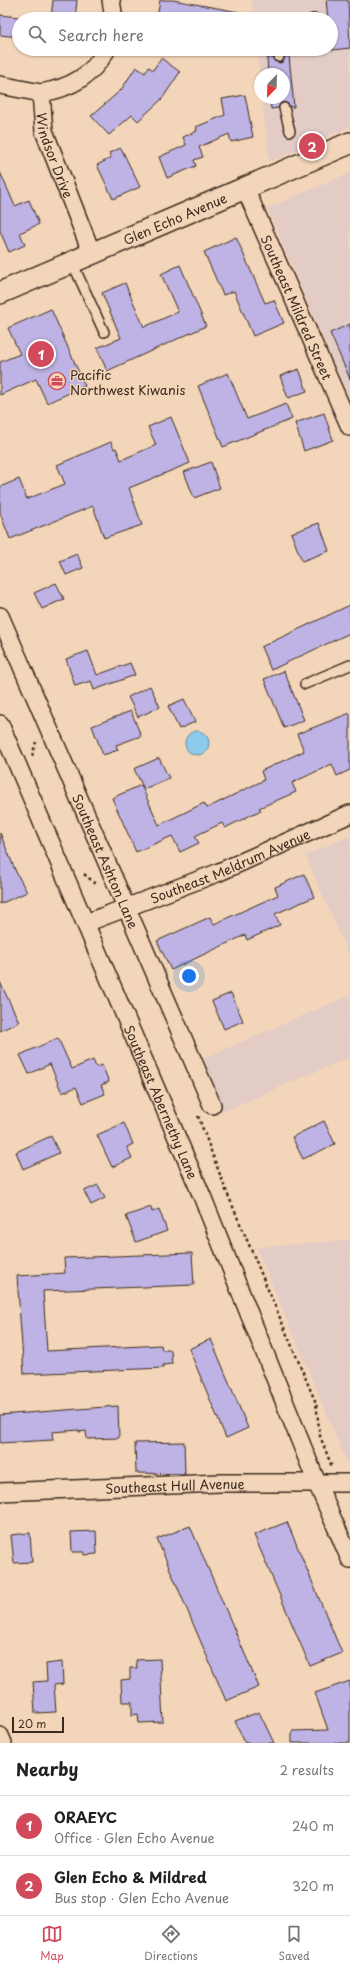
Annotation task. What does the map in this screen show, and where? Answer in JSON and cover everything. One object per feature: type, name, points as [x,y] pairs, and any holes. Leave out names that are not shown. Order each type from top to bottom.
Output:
[{"type":"street","points":[[111,0],[113,12]]},
{"type":"street","points":[[41,93],[58,90],[75,84],[89,74],[103,56]]},
{"type":"street","name":"Windsor Drive","points":[[0,85],[41,93],[44,131],[92,254]]},
{"type":"street","name":"Glen Echo Avenue","points":[[0,293],[350,144]]},
{"type":"street","name":"Southeast Mildred Street","points":[[245,188],[350,426]]},
{"type":"street","name":"Southeast Ashton Lane","points":[[0,616],[126,908],[204,1108]]},
{"type":"street","name":"Southeast Abernethy Lane","points":[[2,734],[86,923],[202,1196],[350,1559]]},
{"type":"street","name":"Southeast Meldrum Avenue","points":[[86,923],[217,873],[350,814]]},
{"type":"street","name":"Southeast Hull Avenue","points":[[0,1492],[220,1483],[350,1483]]},
{"type":"street","points":[[0,1736],[3,1743]]},
{"type":"lane","points":[[284,108],[290,131]]},
{"type":"lane","points":[[72,262],[104,332]]},
{"type":"lane","points":[[305,684],[350,665]]},
{"type":"path","points":[[204,1108],[225,1188],[316,1403],[320,1436],[332,1466]]},
{"type":"shaded area","points":[[252,0],[350,0],[350,127],[269,162],[263,104],[290,104],[290,68],[259,68],[258,56],[338,56],[338,12],[253,12]]},
{"type":"shaded area","points":[[350,173],[350,401],[267,208]]},
{"type":"shaded area","points":[[350,836],[350,958],[305,855]]},
{"type":"shaded area","points":[[350,995],[350,1057],[222,1112],[200,1060]]},
{"type":"shaded area","points":[[350,1240],[350,1460],[346,1460],[256,1247]]},
{"type":"water","points":[[197,731],[205,735],[209,743],[205,751],[197,755],[189,751],[185,743],[189,735]]},
{"type":"building","points":[[53,0],[77,0],[76,12],[52,12]]},
{"type":"building","points":[[160,0],[173,0],[239,12],[158,12]]},
{"type":"building","points":[[326,0],[348,0],[350,48],[338,49],[338,12],[327,12]]},
{"type":"building","points":[[0,15],[12,16],[12,36],[0,35]]},
{"type":"building","points":[[289,56],[294,107],[290,107],[288,104],[290,104],[290,68],[268,68],[267,58],[273,58],[274,61],[279,63],[283,62],[285,57]]},
{"type":"building","points":[[161,58],[180,72],[162,99],[138,121],[132,115],[109,135],[91,116],[121,90],[136,67],[145,73],[149,67],[153,70]]},
{"type":"building","points":[[245,95],[253,137],[231,142],[229,134],[199,147],[203,157],[194,160],[196,166],[167,178],[159,157],[186,145],[183,137],[197,131],[196,127],[225,115],[222,99]]},
{"type":"building","points":[[271,104],[280,104],[278,108],[271,109]]},
{"type":"building","points":[[121,148],[140,187],[113,199],[97,165],[111,158],[109,153]]},
{"type":"building","points":[[0,172],[15,206],[29,200],[39,224],[20,233],[25,245],[9,252],[0,231]]},
{"type":"building","points":[[236,237],[265,303],[274,300],[284,323],[253,336],[234,291],[223,295],[204,252]]},
{"type":"building","points":[[180,265],[206,326],[107,371],[97,348],[121,338],[102,293],[125,283],[144,327],[178,312],[161,274]]},
{"type":"building","points":[[51,309],[85,386],[47,403],[36,379],[0,395],[0,362],[20,354],[8,328]]},
{"type":"building","points":[[350,324],[350,379],[330,333]]},
{"type":"building","points":[[299,369],[307,391],[288,398],[280,376]]},
{"type":"building","points":[[228,373],[247,419],[286,404],[292,419],[223,447],[198,386]]},
{"type":"building","points":[[324,413],[333,440],[304,451],[295,423]]},
{"type":"building","points":[[171,417],[190,463],[129,488],[142,525],[104,538],[93,506],[10,539],[0,513],[0,487],[19,479],[27,499],[65,484],[57,465],[111,442],[114,449],[116,448],[121,460],[156,445],[148,427]]},
{"type":"building","points":[[211,462],[220,488],[194,498],[184,472]]},
{"type":"building","points":[[319,523],[329,551],[302,561],[291,533]]},
{"type":"building","points":[[77,554],[83,568],[66,575],[60,561]]},
{"type":"building","points":[[56,583],[64,599],[42,609],[34,593]]},
{"type":"building","points":[[350,605],[350,633],[271,670],[261,647]]},
{"type":"building","points":[[88,651],[97,675],[130,663],[135,675],[94,690],[91,681],[75,686],[66,659]]},
{"type":"building","points":[[284,671],[304,720],[284,728],[264,679]]},
{"type":"building","points":[[150,686],[160,707],[138,717],[128,697]]},
{"type":"building","points":[[184,699],[195,722],[179,729],[168,706]]},
{"type":"building","points":[[131,711],[141,736],[116,745],[118,750],[103,755],[92,726]]},
{"type":"building","points":[[350,713],[350,770],[337,776],[332,764],[292,783],[296,792],[259,808],[261,810],[225,828],[222,823],[195,836],[199,843],[180,852],[172,836],[136,852],[112,798],[141,785],[159,825],[204,803],[207,808],[264,780],[261,771],[304,751],[297,734]]},
{"type":"building","points":[[159,758],[169,778],[144,789],[134,769]]},
{"type":"building","points":[[0,833],[16,872],[27,892],[0,904]]},
{"type":"building","points":[[304,874],[314,897],[275,914],[280,925],[247,940],[245,935],[171,970],[157,941],[210,917],[214,924],[278,895],[275,887]]},
{"type":"building","points":[[0,982],[19,1022],[0,1031]]},
{"type":"building","points":[[231,993],[243,1021],[224,1029],[212,1001]]},
{"type":"building","points":[[58,1038],[72,1069],[93,1060],[96,1067],[102,1065],[109,1082],[101,1085],[105,1094],[83,1103],[76,1087],[62,1093],[50,1064],[29,1074],[20,1055]]},
{"type":"building","points":[[324,1121],[335,1144],[303,1159],[292,1137]]},
{"type":"building","points":[[124,1123],[133,1144],[127,1147],[132,1158],[112,1167],[97,1135]]},
{"type":"building","points":[[51,1136],[59,1153],[23,1169],[16,1152]]},
{"type":"building","points":[[98,1185],[105,1198],[91,1205],[84,1191]]},
{"type":"building","points":[[151,1207],[152,1212],[159,1209],[167,1231],[136,1242],[126,1216]]},
{"type":"building","points":[[192,1253],[194,1285],[43,1291],[47,1351],[161,1345],[162,1350],[171,1350],[172,1364],[163,1365],[163,1368],[24,1374],[17,1276],[65,1273],[64,1258]]},
{"type":"building","points":[[211,1339],[248,1428],[226,1438],[189,1349]]},
{"type":"building","points":[[118,1406],[119,1438],[87,1439],[86,1431],[79,1432],[79,1430],[52,1432],[53,1440],[0,1443],[0,1415]]},
{"type":"building","points":[[184,1442],[185,1474],[136,1473],[135,1443]]},
{"type":"building","points":[[287,1522],[342,1653],[310,1666],[254,1535]]},
{"type":"building","points":[[190,1526],[259,1687],[226,1701],[157,1539]]},
{"type":"building","points":[[96,1531],[97,1554],[84,1555],[84,1552],[72,1552],[71,1532]]},
{"type":"building","points":[[30,1533],[32,1562],[14,1563],[11,1535]]},
{"type":"building","points":[[160,1659],[163,1722],[139,1723],[138,1714],[132,1715],[132,1702],[122,1702],[121,1680],[130,1679],[130,1668],[137,1668],[136,1660]]},
{"type":"building","points":[[62,1662],[63,1684],[54,1685],[56,1712],[35,1713],[33,1682],[47,1681],[46,1664]]},
{"type":"building","points":[[350,1681],[350,1743],[292,1743],[292,1731],[328,1730],[315,1693]]},
{"type":"building","points":[[259,1712],[274,1743],[245,1743],[235,1721]]},
{"type":"place","name":"Glen Echo & Mildred","points":[[312,146]]},
{"type":"place","name":"ORAEYC","points":[[41,354]]},
{"type":"place","name":"Pacific Northwest Kiwanis","points":[[57,381]]}]
